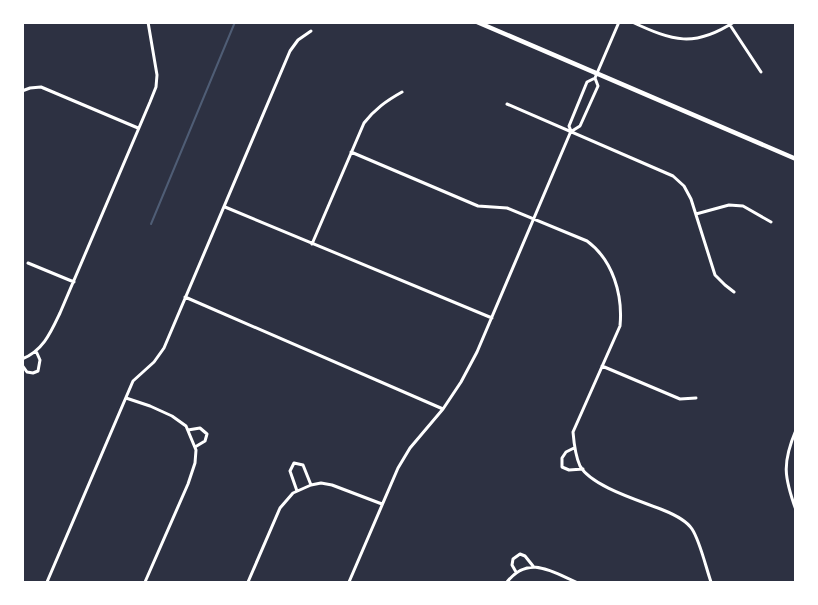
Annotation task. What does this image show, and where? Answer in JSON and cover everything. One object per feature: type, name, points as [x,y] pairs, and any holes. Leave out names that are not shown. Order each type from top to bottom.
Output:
[{"type":"main road","points":[[477,22],[595,76],[796,159]]},
{"type":"street","points":[[22,359],[31,356],[47,339],[74,282],[156,87],[158,74],[148,22]]},
{"type":"street","points":[[571,131],[569,126],[588,82],[595,76],[619,22]]},
{"type":"street","points":[[632,22],[651,31],[679,40],[697,39],[713,34],[734,22]]},
{"type":"street","points":[[721,22],[725,28]]},
{"type":"street","points":[[730,25],[761,72]]},
{"type":"street","points":[[47,582],[133,381],[154,362],[164,348],[290,51],[298,40],[311,31]]},
{"type":"street","points":[[349,582],[398,468],[410,448],[443,409],[461,382],[477,352],[571,131],[580,126],[598,86],[595,76]]},
{"type":"street","points":[[22,91],[41,87],[138,128]]},
{"type":"street","points":[[312,244],[364,123],[384,102],[402,92]]},
{"type":"street","points":[[507,104],[673,176],[684,186],[691,199],[716,275],[724,285],[734,292]]},
{"type":"street","points":[[351,152],[478,206],[507,208],[587,242],[598,249],[606,260],[614,279],[621,312],[620,326],[573,432],[574,448],[583,469],[589,477],[686,522],[696,536],[711,582]]},
{"type":"street","points":[[696,214],[730,205],[743,206],[771,222]]},
{"type":"street","points":[[224,207],[492,318]]},
{"type":"street","points":[[28,263],[74,282]]},
{"type":"street","points":[[185,297],[443,409]]},
{"type":"street","points":[[22,365],[27,372],[33,373],[38,371],[40,360],[36,351]]},
{"type":"street","points":[[602,366],[680,400],[696,398]]},
{"type":"street","points":[[126,398],[172,416],[186,426],[195,447],[193,471],[145,582]]},
{"type":"street","points":[[188,430],[200,428],[208,434],[205,441],[195,447]]},
{"type":"street","points":[[796,430],[786,458],[786,472],[796,510]]},
{"type":"street","points":[[574,448],[566,452],[562,458],[562,467],[570,470],[583,469]]},
{"type":"street","points":[[297,491],[290,470],[294,463],[303,465],[311,485]]},
{"type":"street","points":[[248,582],[280,508],[297,491],[321,483],[332,485],[382,504]]},
{"type":"street","points":[[516,572],[512,565],[513,559],[520,554],[525,556],[533,566]]},
{"type":"street","points":[[507,582],[516,572],[533,566],[576,582]]},
{"type":"waterway","points":[[151,224],[235,22]]}]
